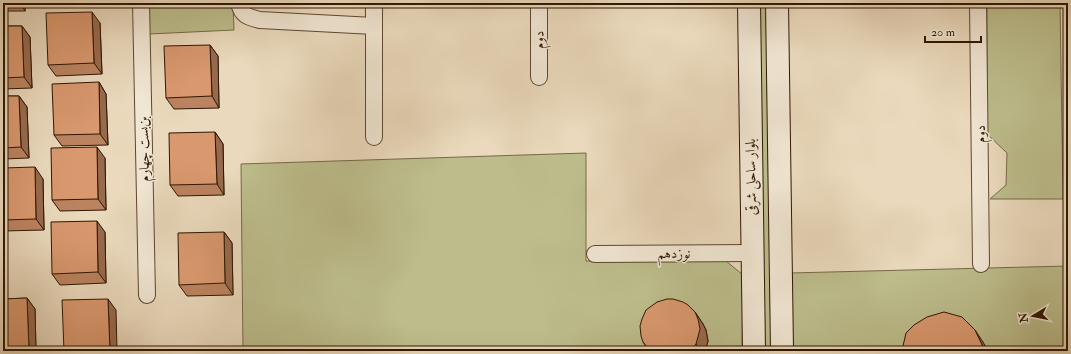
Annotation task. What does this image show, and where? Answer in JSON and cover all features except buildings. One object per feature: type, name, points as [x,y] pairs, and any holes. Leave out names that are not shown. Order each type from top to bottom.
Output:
[{"type":"street","name":"بن‌بست چهارم","points":[[141,3],[147,295]]},
{"type":"street","points":[[239,3],[241,11],[246,16],[260,20],[374,26]]},
{"type":"street","points":[[374,3],[374,137]]},
{"type":"street","name":"دوم","points":[[539,3],[539,77]]},
{"type":"street","name":"بلوار ساحلی شرقی","points":[[748,3],[754,351]]},
{"type":"street","name":"بلوار ساحلی شرقی","points":[[777,3],[782,351]]},
{"type":"street","name":"دوم","points":[[978,3],[981,264]]},
{"type":"street","name":"نوزدهم","points":[[595,254],[752,253]]},
{"type":"green space","points":[[149,3],[233,3],[234,30],[149,34]]},
{"type":"green space","points":[[758,3],[764,3],[766,5],[771,351],[761,351]]},
{"type":"green space","points":[[987,3],[1060,3],[1063,199],[990,199],[1006,185],[1007,153],[987,134]]},
{"type":"green space","points":[[586,153],[586,261],[726,261],[743,275],[742,351],[243,351],[241,164]]},
{"type":"green space","points":[[1068,266],[1068,351],[791,351],[790,273]]}]
